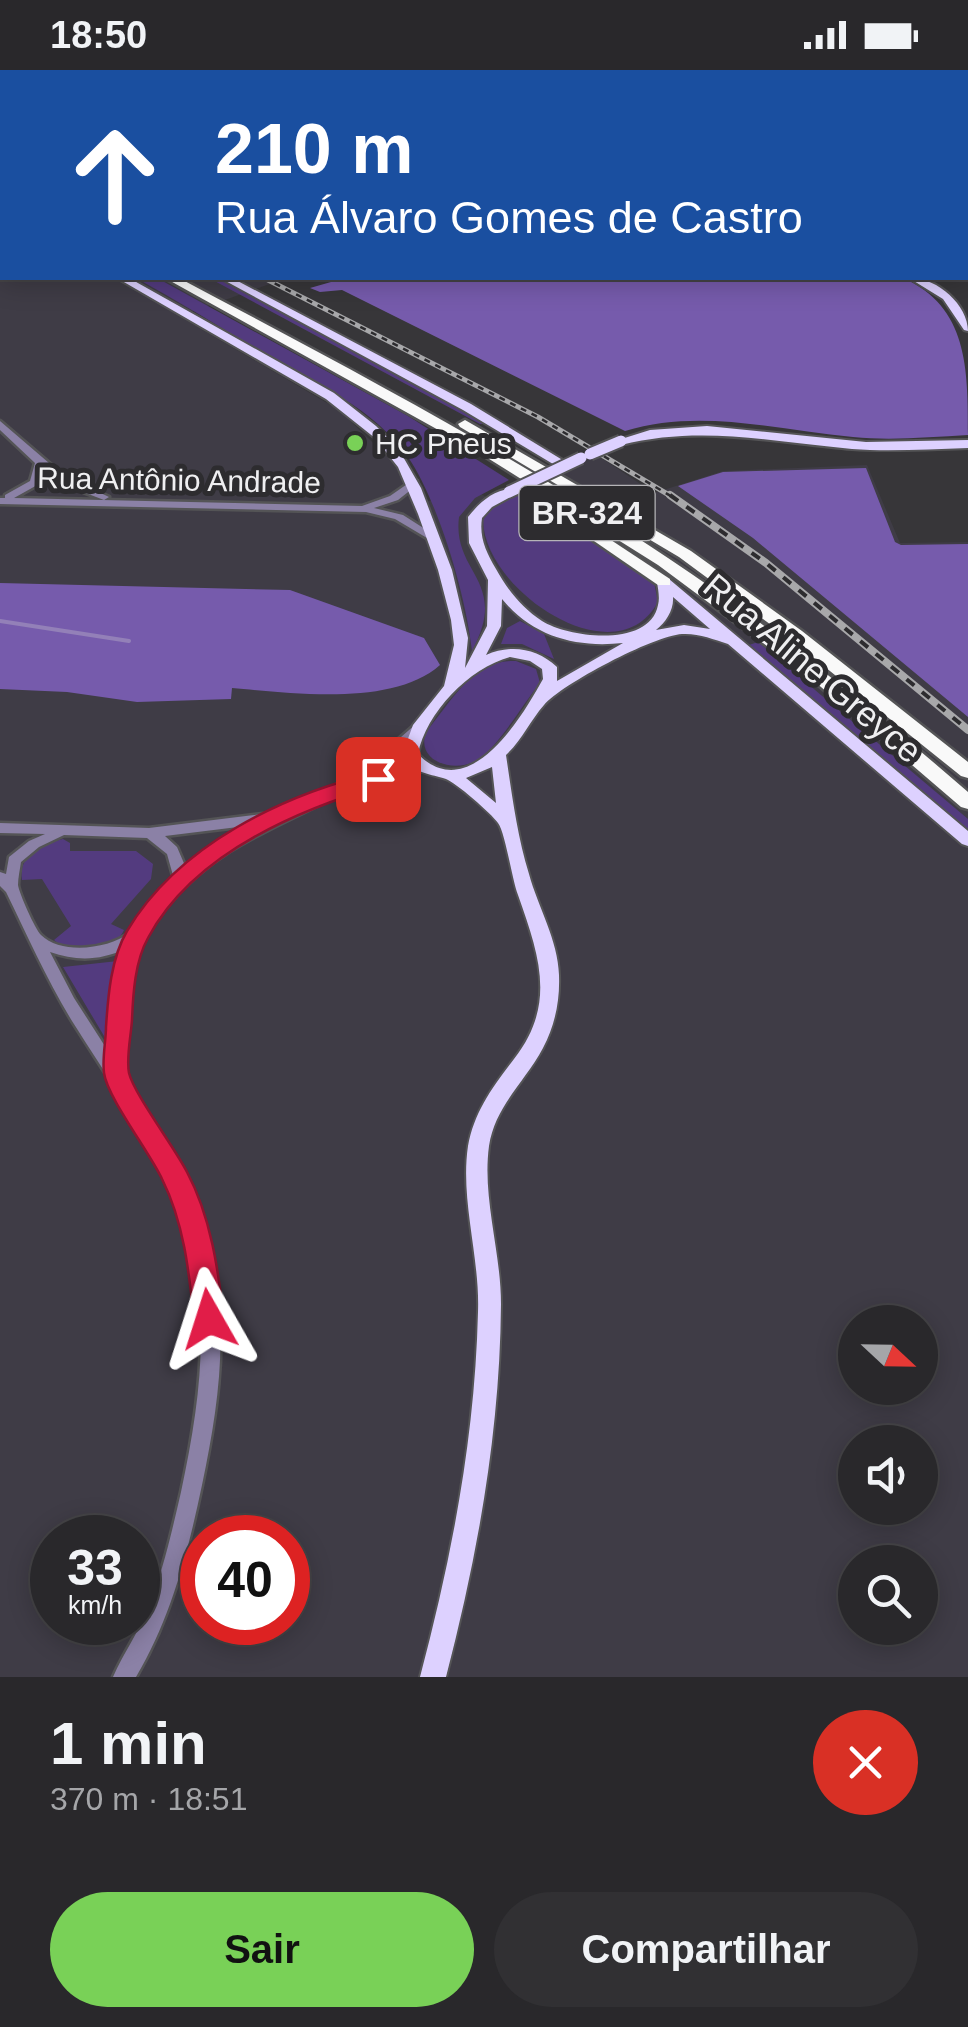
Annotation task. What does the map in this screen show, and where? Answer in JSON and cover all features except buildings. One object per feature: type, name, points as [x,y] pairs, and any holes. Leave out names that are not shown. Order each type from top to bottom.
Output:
[{"type":"highway","name":"BR-324","points":[[175,280],[410,407],[666,563],[808,668],[968,802]]},
{"type":"highway","name":"BR-324","points":[[198,280],[442,411],[649,530],[796,635],[968,772]]},
{"type":"highway","points":[[410,407],[664,582]]},
{"type":"highway","points":[[580,459],[649,530]]},
{"type":"main road","points":[[125,280],[358,416],[392,450],[413,483],[461,638],[460,661],[450,690]]},
{"type":"main road","points":[[229,280],[467,407],[580,459]]},
{"type":"main road","points":[[917,280],[954,304],[968,328]]},
{"type":"main road","points":[[664,582],[668,599],[664,614],[635,635],[598,642],[551,632],[530,620],[495,580],[478,551],[472,527],[480,510],[510,492],[620,442],[660,432],[709,428],[856,445],[968,444]]},
{"type":"main road","points":[[472,668],[489,640],[496,617],[495,580]]},
{"type":"main road","name":"Rua Aline Greyce","points":[[664,582],[968,840]]},
{"type":"main road","points":[[489,640],[509,622],[530,620]]},
{"type":"main road","points":[[539,700],[592,666],[670,631],[699,630],[740,643]]},
{"type":"main road","points":[[454,776],[479,770],[498,754],[539,700],[560,657],[551,632]]},
{"type":"main road","points":[[505,818],[454,776],[421,767],[410,755],[410,746],[450,690],[489,656],[510,652],[543,662],[549,667],[550,680]]},
{"type":"main road","points":[[434,1677],[469,1526],[482,1434],[489,1347],[489,1270],[478,1156],[482,1131],[491,1108],[541,1038],[549,995],[546,953],[505,818],[498,754]]},
{"type":"street","points":[[0,424],[39,464],[76,488],[130,504]]},
{"type":"street","points":[[0,500],[30,487],[39,476],[39,464]]},
{"type":"street","name":"Rua Antônio Andrade","points":[[356,508],[394,498],[413,483]]},
{"type":"street","name":"Rua Antônio Andrade","points":[[0,500],[356,508],[399,517],[431,536]]},
{"type":"street","points":[[344,787],[421,726]]},
{"type":"street","points":[[38,940],[63,952],[96,954],[113,950],[137,935],[180,877],[220,848],[272,818],[344,787],[421,767]]},
{"type":"street","points":[[0,828],[149,833],[272,818]]},
{"type":"street","points":[[69,830],[24,850],[14,860],[6,883],[76,1014],[177,1179],[202,1254],[211,1380],[178,1552],[152,1626],[124,1677]]},
{"type":"street","points":[[149,833],[170,846],[180,862],[180,877]]},
{"type":"street","points":[[116,1074],[120,999],[137,935]]},
{"type":"shaded area","points":[[0,280],[281,280],[179,316],[339,410],[397,466],[414,503],[481,494],[496,503],[597,455],[654,493],[723,471],[867,465],[900,543],[968,542],[968,1677],[0,1677]]},
{"type":"shaded area","points":[[139,280],[161,280],[408,416],[509,480],[475,498],[459,517],[463,552],[483,592],[485,608],[472,651],[457,578],[419,476],[379,424],[343,398]]},
{"type":"shaded area","points":[[213,280],[221,280],[455,404],[578,478],[487,424],[480,424]]},
{"type":"shaded area","points":[[338,280],[906,280],[941,305],[960,342],[967,386],[968,435],[867,438],[710,421],[653,424],[625,431],[342,290],[320,292],[310,288]]},
{"type":"shaded area","points":[[866,468],[895,542],[968,544],[968,717],[753,538],[678,486],[723,472]]},
{"type":"shaded area","points":[[525,491],[654,582],[658,602],[638,623],[613,632],[584,629],[555,616],[505,574],[489,547],[483,520],[493,506]]},
{"type":"shaded area","points":[[0,583],[290,590],[424,638],[440,665],[396,687],[341,694],[232,688],[231,699],[137,702],[67,692],[0,689]]},
{"type":"shaded area","points":[[520,621],[544,634],[554,659],[522,644],[501,644],[507,628]]},
{"type":"shaded area","points":[[758,642],[968,819],[968,830],[749,645]]},
{"type":"shaded area","points":[[516,661],[536,669],[540,683],[495,744],[470,763],[450,765],[432,758],[424,743],[426,732],[464,684],[487,667]]},
{"type":"shaded area","points":[[63,839],[70,843],[70,851],[136,851],[153,864],[151,879],[111,924],[124,930],[113,943],[96,948],[59,944],[54,940],[71,926],[42,879],[22,880],[27,857]]},
{"type":"shaded area","points":[[118,961],[109,1003],[107,1041],[63,967]]},
{"type":"waterway","points":[[0,621],[129,641]]},
{"type":"railway","points":[[268,280],[538,417],[674,498]]},
{"type":"railway","points":[[670,495],[766,563],[968,730]]},
{"type":"place","name":"HC Pneus","points":[[355,443]]},
{"type":"route","points":[[209,1319],[202,1254],[177,1179],[116,1074],[126,967],[137,935],[186,872],[272,818],[344,787],[378,779]]}]
